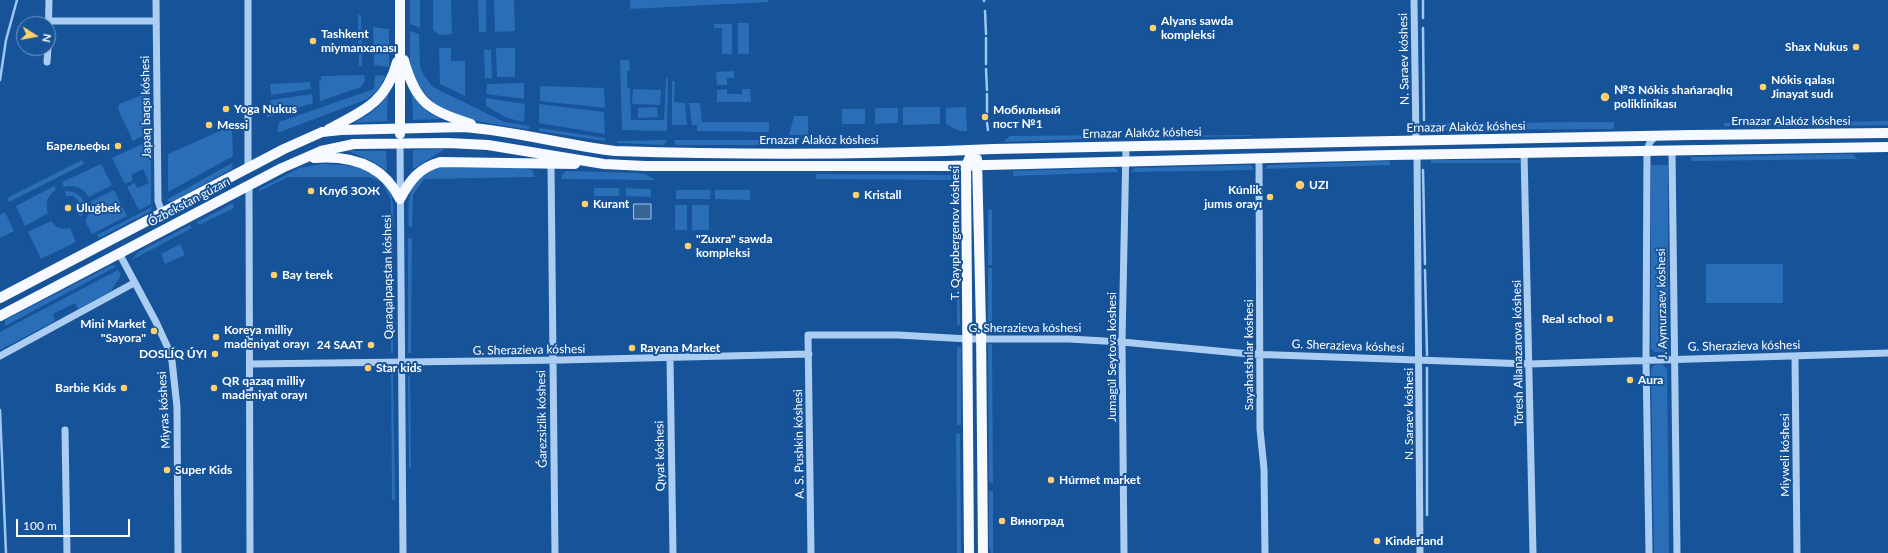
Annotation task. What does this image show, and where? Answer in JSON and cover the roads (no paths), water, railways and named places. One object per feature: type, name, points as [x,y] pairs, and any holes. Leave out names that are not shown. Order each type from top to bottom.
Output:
[{"type":"main road","name":"Qaraqalpaqstan kóshesi","points":[[400,0],[400,143]]},
{"type":"main road","points":[[400,48],[409,80],[424,103],[437,112],[484,129]]},
{"type":"main road","points":[[322,132],[368,107],[379,99],[394,73],[400,48]]},
{"type":"main road","name":"Ernazar Alakóz kóshesi","points":[[400,128],[464,127],[484,129],[583,147],[616,150],[740,153],[952,152],[973,150],[1635,136],[1888,133]]},
{"type":"main road","name":"Ózbekstan gúzarı","points":[[0,298],[302,140],[322,132],[352,129],[400,128]]},
{"type":"main road","points":[[1836,133],[1839,136],[1840,141],[1836,148]]},
{"type":"main road","points":[[1868,133],[1862,140],[1864,145],[1868,147]]},
{"type":"main road","points":[[1635,136],[1640,141],[1640,145],[1635,150]]},
{"type":"main road","name":"Ózbekstan gúzarı","points":[[0,316],[249,185],[302,159],[335,148],[354,144],[400,143]]},
{"type":"main road","points":[[400,143],[468,143],[604,164]]},
{"type":"main road","points":[[302,159],[337,158],[362,163],[387,178],[400,199],[412,177],[420,170],[440,162],[645,166],[966,166],[1259,157],[1888,147]]},
{"type":"main road","name":"T. Qayıpbergenov kóshesi","points":[[973,150],[979,165],[982,339],[983,553]]},
{"type":"main road","name":"T. Qayıpbergenov kóshesi","points":[[969,553],[966,166],[973,150]]},
{"type":"main road","points":[[740,153],[740,166]]},
{"type":"main road","points":[[966,186],[973,180],[979,184]]},
{"type":"street","points":[[49,0],[49,16]]},
{"type":"street","name":"Japaq baqsı kóshesi","points":[[156,0],[158,202],[162,213]]},
{"type":"street","points":[[248,0],[248,167]]},
{"type":"street","name":"N. Saraev kóshesi","points":[[1414,0],[1416,141]]},
{"type":"street","points":[[56,21],[156,21]]},
{"type":"street","points":[[47,56],[47,62]]},
{"type":"street","points":[[1647,150],[1650,142],[1657,136]]},
{"type":"street","name":"Qaraqalpaqstan kóshesi","points":[[400,143],[403,553]]},
{"type":"street","name":"Jumagúl Seytova kóshesi","points":[[1124,553],[1122,342],[1126,147]]},
{"type":"street","name":"J. Aymurzaev kóshesi","points":[[1647,150],[1646,359],[1649,553]]},
{"type":"street","name":"J. Aymurzaev kóshesi","points":[[1672,150],[1676,553]]},
{"type":"street","name":"Tóresh Allanazarova kóshesi","points":[[1524,152],[1533,553]]},
{"type":"street","points":[[538,153],[548,159],[551,164]]},
{"type":"street","name":"N. Saraev kóshesi","points":[[1417,154],[1420,553]]},
{"type":"street","name":"Sayahatshılar kóshesi","points":[[1259,157],[1261,354],[1260,429],[1264,469],[1265,553]]},
{"type":"street","name":"Ǵarezsizlik kóshesi","points":[[551,164],[555,553]]},
{"type":"street","points":[[249,185],[250,553]]},
{"type":"street","name":"Miyras kóshesi","points":[[119,253],[156,322],[168,348],[172,361],[177,407],[178,553]]},
{"type":"street","points":[[0,356],[134,283]]},
{"type":"street","name":"G. Sherazieva kóshesi","points":[[808,334],[898,335],[968,339],[1055,338],[1122,342],[1261,354],[1529,364],[1674,358],[1795,357],[1888,353]]},
{"type":"street","name":"A. S. Pushkin kóshesi","points":[[808,334],[811,553]]},
{"type":"street","name":"G. Sherazieva kóshesi","points":[[250,364],[670,358],[809,354]]},
{"type":"street","name":"Miyweli kóshesi","points":[[1795,357],[1797,553]]},
{"type":"street","name":"Qıyat kóshesi","points":[[670,358],[673,553]]},
{"type":"street","points":[[65,430],[66,553]]},
{"type":"waterway","points":[[0,80],[6,40],[17,0]]},
{"type":"waterway","points":[[1423,0],[1423,18]]},
{"type":"waterway","points":[[985,11],[986,34]]},
{"type":"waterway","points":[[1423,28],[1424,120]]},
{"type":"waterway","points":[[986,38],[986,64]]},
{"type":"waterway","points":[[986,69],[987,90]]},
{"type":"waterway","points":[[987,94],[987,119]]},
{"type":"waterway","points":[[987,123],[988,130]]},
{"type":"waterway","points":[[1424,125],[1424,131]]},
{"type":"waterway","points":[[1423,170],[1425,264]]},
{"type":"waterway","points":[[1425,270],[1427,355]]},
{"type":"waterway","points":[[1427,368],[1427,515]]},
{"type":"waterway","points":[[0,410],[6,553]]},
{"type":"place","name":"Alyans sawda kompleksi","points":[[1153,28]]},
{"type":"place","name":"Tashkent miymanxanası","points":[[313,41]]},
{"type":"place","name":"Shax Nukus","points":[[1856,47]]},
{"type":"place","name":"Nókis qalası Jinayat sudı","points":[[1763,87]]},
{"type":"place","name":"№3 Nókis shańaraqlıq poliklinikası","points":[[1605,97]]},
{"type":"place","name":"Yoga Nukus","points":[[226,109]]},
{"type":"place","name":"Мобильный пост №1","points":[[985,117]]},
{"type":"place","name":"Messi","points":[[209,125]]},
{"type":"place","name":"Барельефы","points":[[118,146]]},
{"type":"place","name":"UZI","points":[[1300,185]]},
{"type":"place","name":"Клуб ЗОЖ","points":[[311,191]]},
{"type":"place","name":"Kristall","points":[[856,195]]},
{"type":"place","name":"Kúnlik jumıs orayı","points":[[1270,197]]},
{"type":"place","name":"Kurant","points":[[585,204]]},
{"type":"place","name":"Uluǵbek","points":[[68,208]]},
{"type":"place","name":"\"Zuxra\" sawda kompleksi","points":[[688,246]]},
{"type":"place","name":"Bay terek","points":[[274,275]]},
{"type":"place","name":"Real school","points":[[1610,319]]},
{"type":"place","name":"Mini Market \"Sayora\"","points":[[154,331]]},
{"type":"place","name":"Koreya milliy madeniyat orayı","points":[[216,337]]},
{"type":"place","name":"24 SAAT","points":[[371,345]]},
{"type":"place","name":"Rayana Market","points":[[632,348]]},
{"type":"place","name":"DOSLÍQ ÚYI","points":[[215,354]]},
{"type":"place","name":"Star kids","points":[[368,368]]},
{"type":"place","name":"Aura","points":[[1630,380]]},
{"type":"place","name":"Barbie Kids","points":[[124,388]]},
{"type":"place","name":"QR qazaq milliy madeniyat orayı","points":[[214,388]]},
{"type":"place","name":"Super Kids","points":[[167,470]]},
{"type":"place","name":"Húrmet market","points":[[1051,480]]},
{"type":"place","name":"Виноград","points":[[1002,521]]},
{"type":"place","name":"Kinderland","points":[[1377,541]]}]
